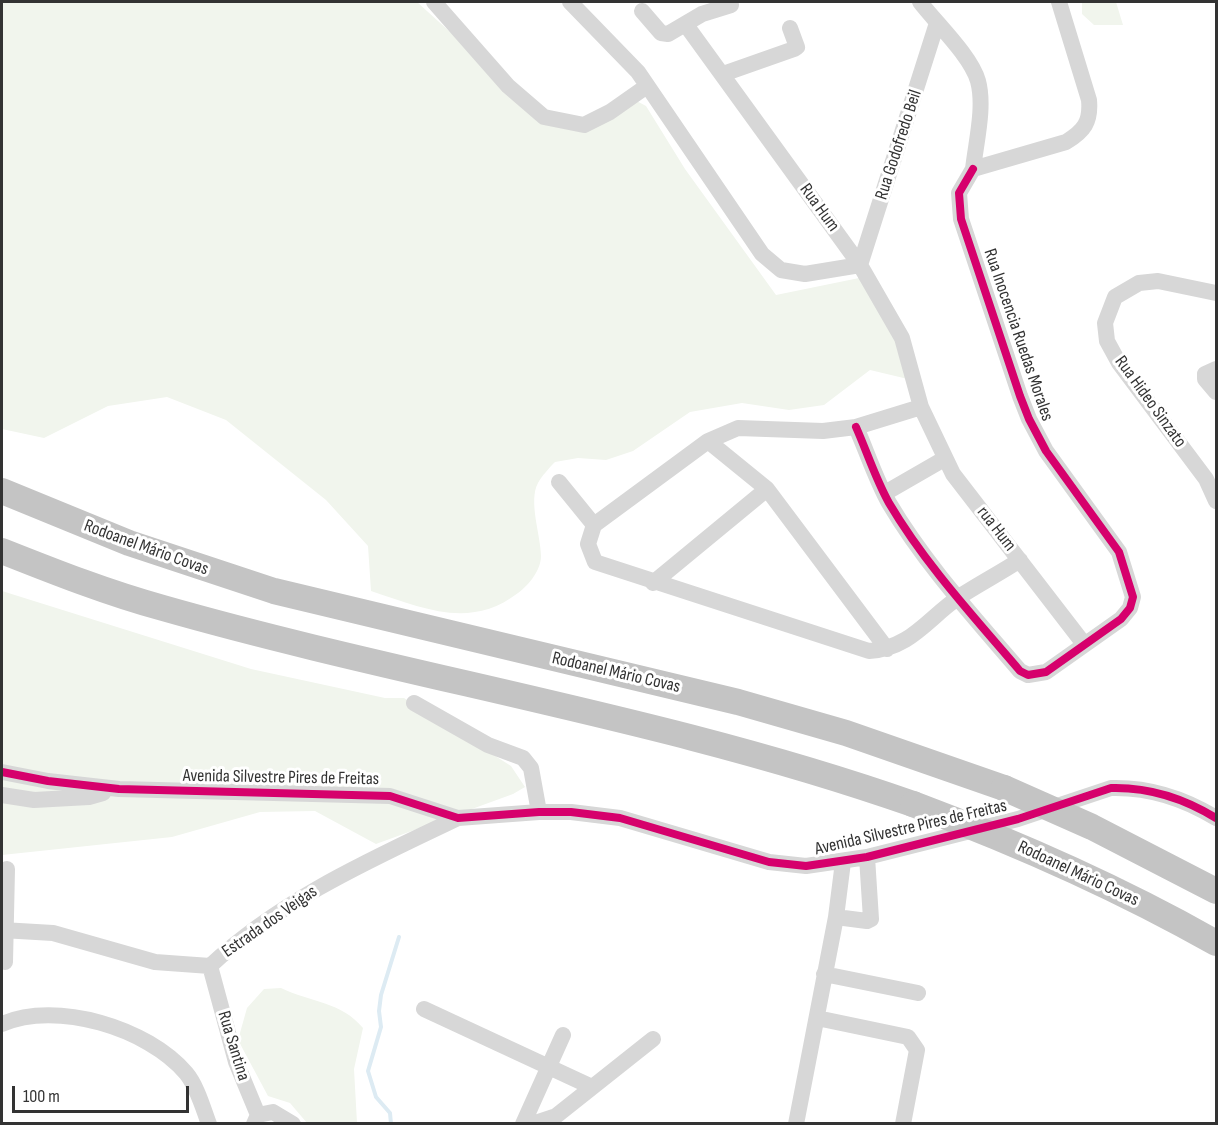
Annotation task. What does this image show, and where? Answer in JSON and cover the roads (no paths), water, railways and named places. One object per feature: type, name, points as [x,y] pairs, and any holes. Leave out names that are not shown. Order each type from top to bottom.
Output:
[{"type":"highway","name":"Rodoanel Mário Covas","points":[[2,491],[129,543],[274,591],[738,702],[846,733],[1004,788],[1092,827],[1216,891]]},
{"type":"highway","name":"Rodoanel Mário Covas","points":[[2,551],[161,608],[687,735],[825,774],[986,831],[1070,868],[1216,943]]},
{"type":"street","points":[[434,2],[508,86],[544,117],[584,125],[610,112],[647,86]]},
{"type":"street","points":[[570,2],[638,72],[762,254],[781,270],[805,274],[860,266]]},
{"type":"street","points":[[920,2],[965,59],[978,81],[978,115],[973,169],[1066,141],[1079,134],[1087,124],[1090,113],[1089,100],[1059,2]]},
{"type":"street","points":[[642,11],[661,33],[668,34],[702,14],[735,3]]},
{"type":"street","name":"Rua Godofredo Beil","points":[[860,266],[937,23]]},
{"type":"street","name":"Rua Hum","points":[[686,25],[860,266],[902,338],[921,407]]},
{"type":"street","points":[[723,74],[797,47],[790,28]]},
{"type":"street","name":"Rua Inocencia Ruedas Morales","points":[[973,169],[959,193],[961,219],[1026,411],[1065,480],[1095,516],[1119,552],[1133,597],[1130,608],[1120,619],[1084,644]]},
{"type":"street","name":"Rua Hideo Sinzato","points":[[1216,293],[1158,281],[1139,283],[1115,297],[1105,323],[1107,341],[1119,363],[1206,479],[1216,501]]},
{"type":"street","points":[[1216,369],[1205,374],[1205,379],[1216,393]]},
{"type":"street","points":[[921,407],[856,427],[823,431],[738,428],[708,441],[594,525],[588,544],[595,562],[653,583],[869,651],[887,650],[902,643],[958,598],[1020,560]]},
{"type":"street","name":"rua Hum","points":[[921,407],[953,474],[1084,644]]},
{"type":"street","points":[[856,427],[885,493],[912,537],[958,598],[1020,671],[1028,675],[1046,672],[1084,644]]},
{"type":"street","points":[[708,441],[767,489],[887,650]]},
{"type":"street","points":[[885,493],[944,459]]},
{"type":"street","points":[[559,482],[594,525]]},
{"type":"street","points":[[653,583],[767,489]]},
{"type":"street","points":[[414,703],[488,745],[523,758],[531,768],[539,812]]},
{"type":"street","name":"Avenida Silvestre Pires de Freitas","points":[[2,772],[48,782],[119,789],[390,796],[458,818],[571,812],[627,819],[783,865],[806,866],[867,857],[1018,819],[1111,788],[1169,796],[1192,804],[1216,818]]},
{"type":"street","points":[[2,795],[34,800],[89,797],[119,789]]},
{"type":"street","name":"Estrada dos Veigas","points":[[4,930],[53,933],[155,962],[210,966],[238,939],[295,900],[370,860],[458,818]]},
{"type":"street","points":[[836,917],[867,921],[871,918],[867,857]]},
{"type":"street","points":[[796,1124],[836,917],[843,862]]},
{"type":"street","points":[[5,962],[7,868]]},
{"type":"street","name":"Rua Santina","points":[[210,966],[236,1062],[256,1119]]},
{"type":"street","points":[[824,974],[918,993]]},
{"type":"street","points":[[424,1009],[592,1087]]},
{"type":"street","points":[[2,1024],[20,1016],[101,1021],[144,1042],[177,1063],[189,1076],[209,1124]]},
{"type":"street","points":[[817,1018],[908,1037],[914,1042],[917,1050],[903,1124]]},
{"type":"street","points":[[523,1124],[562,1035]]},
{"type":"street","points":[[532,1124],[556,1116],[653,1039]]},
{"type":"street","points":[[256,1119],[273,1112],[293,1124]]},
{"type":"waterway","points":[[391,1124],[390,1113],[376,1097],[368,1071],[381,1027],[379,1011],[381,995],[399,937]]}]
